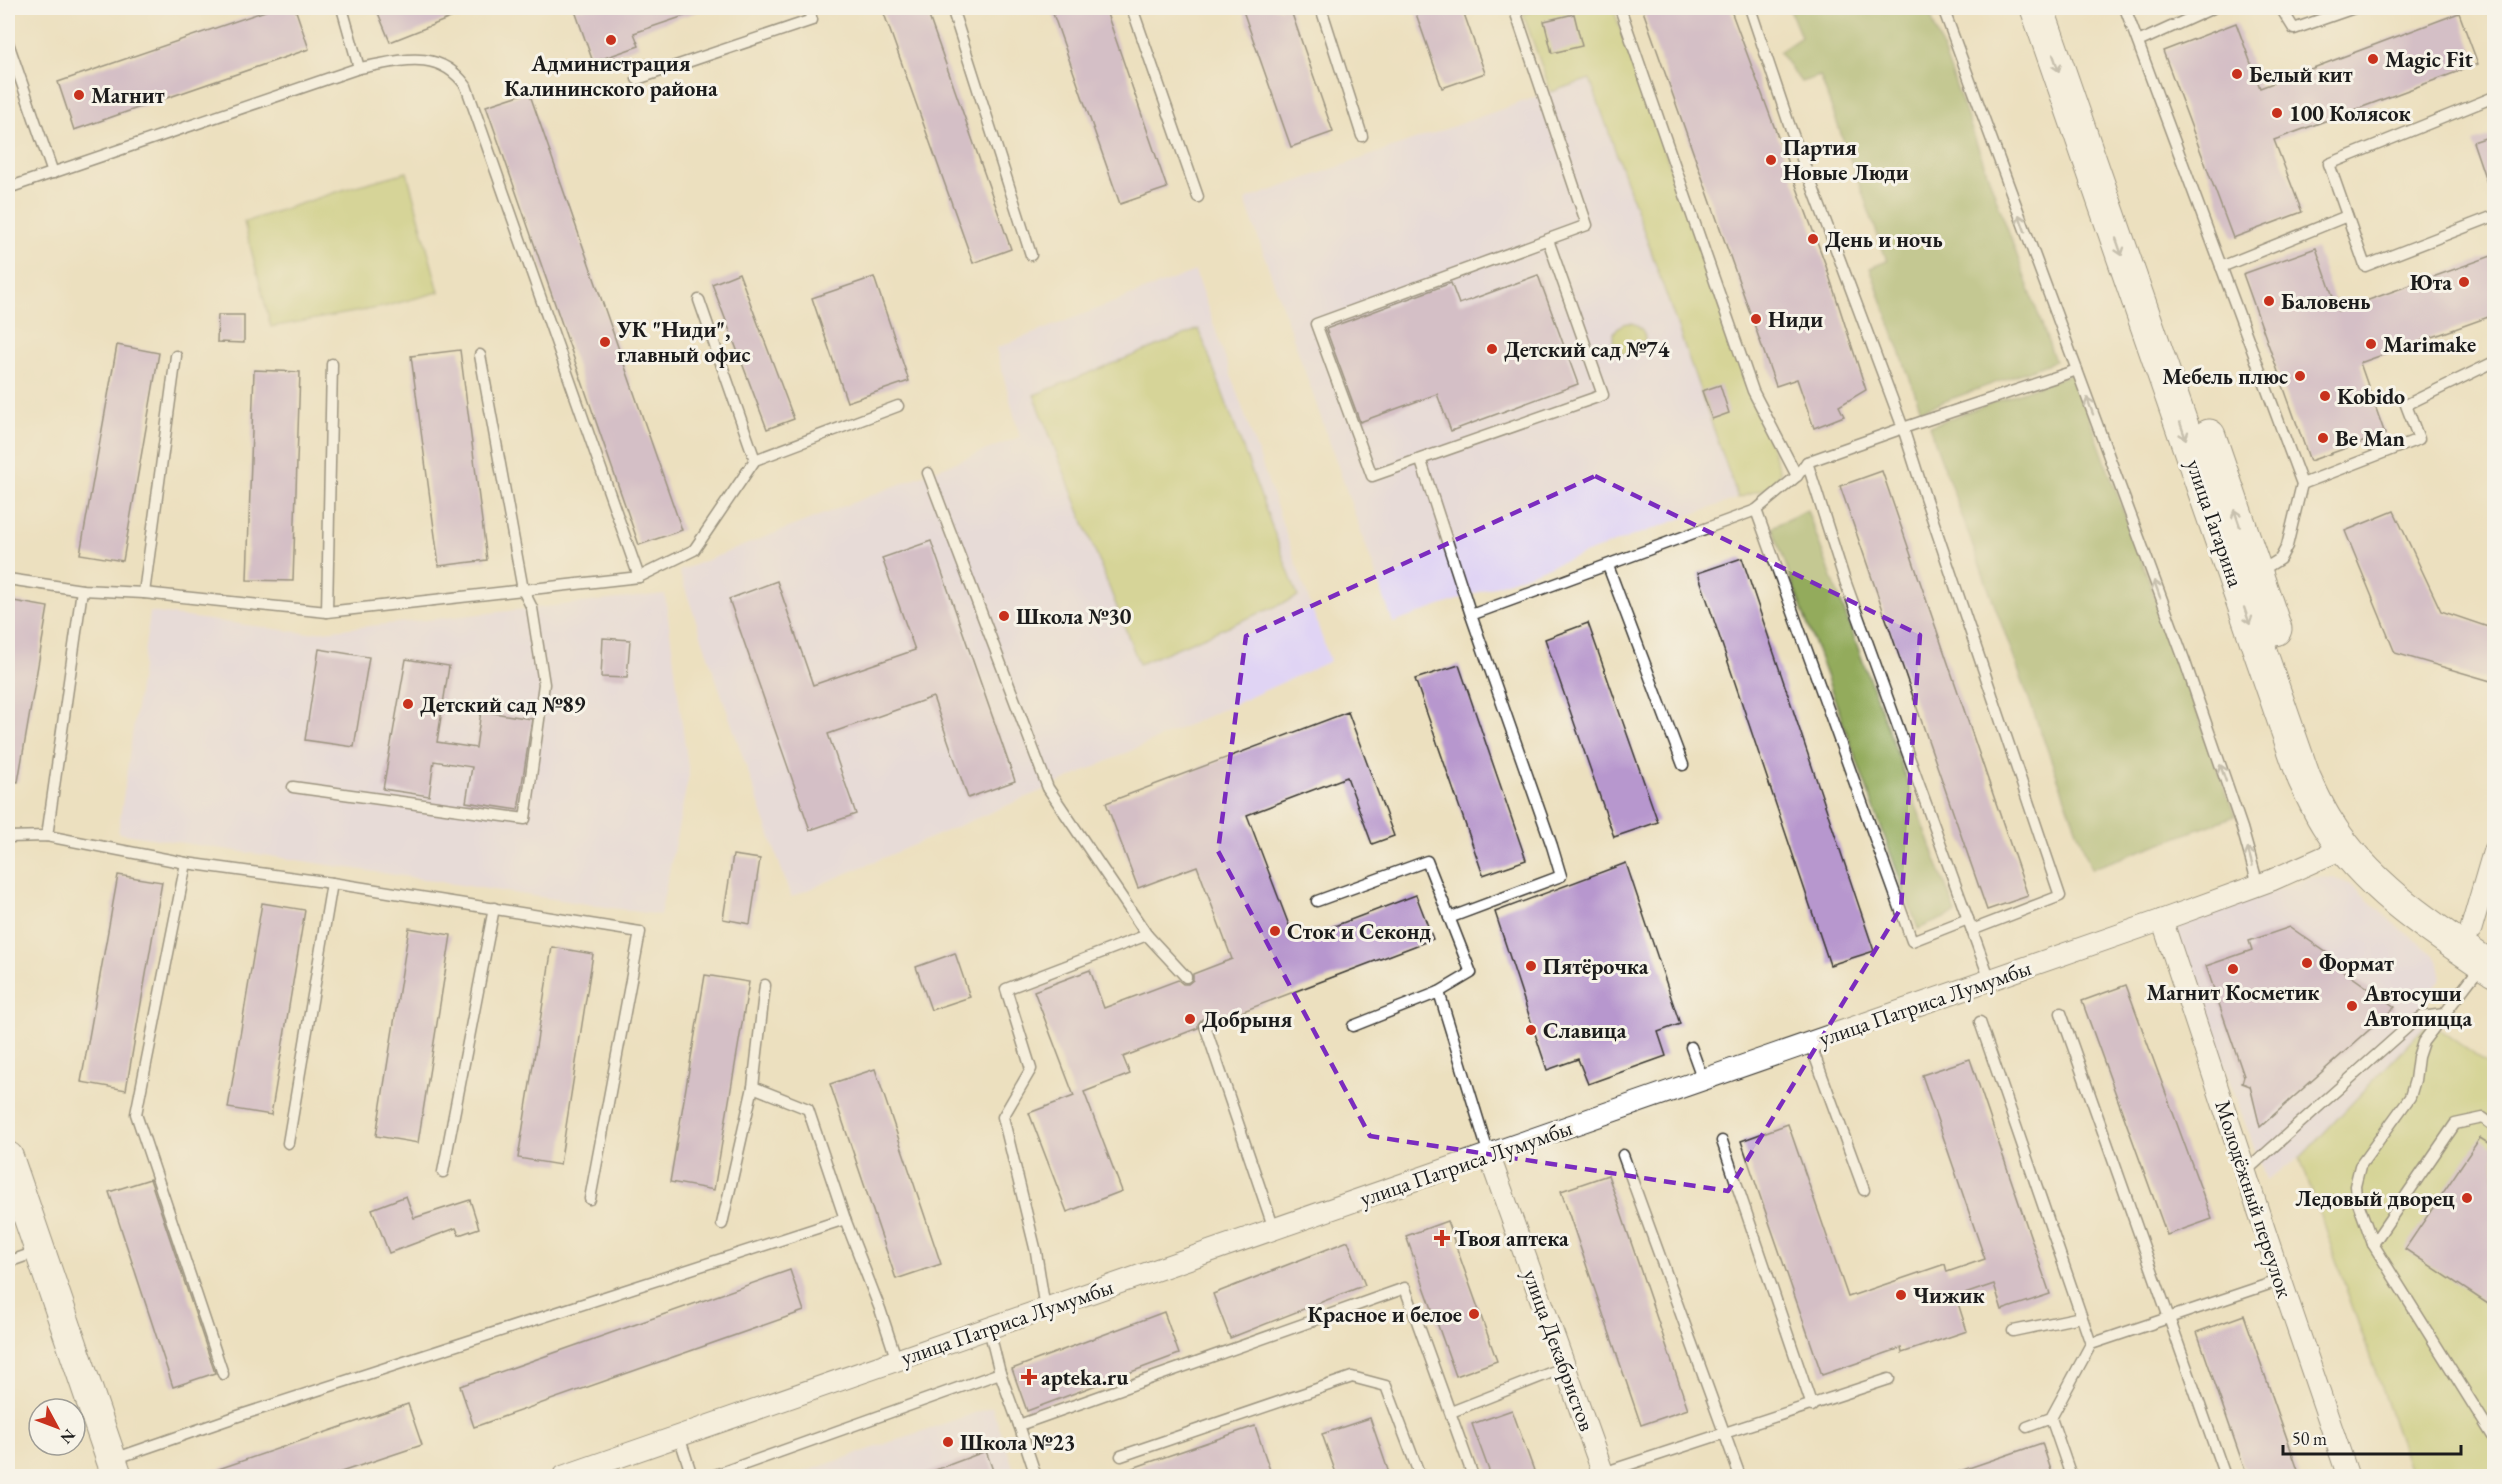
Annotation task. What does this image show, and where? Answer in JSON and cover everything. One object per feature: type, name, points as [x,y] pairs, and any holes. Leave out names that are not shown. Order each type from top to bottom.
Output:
[{"type":"main road","name":"улица Гагарина","points":[[2037,8],[2304,778],[2327,823],[2395,870],[2486,951]]},
{"type":"main road","name":"улица Гагарина","points":[[2060,8],[2332,789],[2344,810],[2354,842]]},
{"type":"street","name":"улица Патриса Лумумбы","points":[[564,1476],[2162,920],[2258,885],[2354,842]]},
{"type":"street","points":[[2486,951],[2494,850]]},
{"type":"street","name":"Молодёжный переулок","points":[[2162,920],[2348,1476]]},
{"type":"street","name":"улица Декабристов","points":[[1489,1155],[1604,1475]]},
{"type":"street","points":[[8,1157],[114,1468]]},
{"type":"lane","points":[[342,8],[359,68]]},
{"type":"lane","points":[[637,79],[812,20],[808,8]]},
{"type":"lane","points":[[952,8],[1031,255]]},
{"type":"lane","points":[[1131,8],[1198,197]]},
{"type":"lane","points":[[1321,8],[1362,136]]},
{"type":"lane","points":[[1514,8],[1587,225],[1316,324],[1372,476],[1421,461],[1603,395],[1548,240]]},
{"type":"lane","points":[[1620,8],[1753,391],[1797,476]]},
{"type":"lane","points":[[1750,8],[1796,144],[1904,428],[1924,494],[2060,896],[1912,941],[1756,510]]},
{"type":"lane","points":[[1942,8],[2187,670],[2242,828],[2258,885]]},
{"type":"lane","points":[[2125,8],[2302,484],[2287,546],[2280,559],[2257,573]]},
{"type":"lane","points":[[2138,42],[2213,8]]},
{"type":"lane","points":[[2281,8],[2294,29],[2354,8]]},
{"type":"lane","points":[[2492,8],[2494,15]]},
{"type":"lane","points":[[8,43],[52,173]]},
{"type":"lane","points":[[8,188],[359,68],[414,59],[440,63],[456,72],[466,86],[639,578]]},
{"type":"lane","points":[[2494,97],[2329,164],[2365,266],[2494,216]]},
{"type":"lane","points":[[2221,267],[2348,216]]},
{"type":"lane","points":[[699,300],[755,460]]},
{"type":"lane","points":[[144,593],[176,356]]},
{"type":"lane","points":[[293,787],[525,819],[544,684],[532,608],[523,591],[480,356]]},
{"type":"lane","points":[[2302,484],[2419,440],[2406,405],[2494,362]]},
{"type":"lane","points":[[327,612],[332,364]]},
{"type":"lane","points":[[1472,615],[1756,510],[1797,476],[1807,462],[2077,370]]},
{"type":"lane","points":[[8,579],[82,590],[144,593],[327,612],[639,578],[694,550],[755,460],[898,406]]},
{"type":"lane","points":[[1421,461],[1561,876],[1449,918]]},
{"type":"lane","points":[[1807,462],[1844,578],[1990,980]]},
{"type":"lane","points":[[928,473],[1048,788],[1147,935],[1186,977]]},
{"type":"lane","points":[[1608,566],[1683,765]]},
{"type":"lane","points":[[47,836],[82,590]]},
{"type":"lane","points":[[8,837],[47,836],[186,863],[332,883],[640,932],[590,1199]]},
{"type":"lane","points":[[1317,901],[1426,861],[1471,973],[1439,992],[1353,1026]]},
{"type":"lane","points":[[186,863],[136,1114],[224,1374]]},
{"type":"lane","points":[[288,1143],[332,883]]},
{"type":"lane","points":[[443,1172],[494,908]]},
{"type":"lane","points":[[1045,1309],[1036,1252],[1003,1117],[1032,1070],[1006,989],[1147,935]]},
{"type":"lane","points":[[2486,951],[2420,1049],[2410,1097],[2368,1154],[2356,1176],[2356,1197],[2373,1244],[2494,1438]]},
{"type":"lane","points":[[722,1224],[753,1087],[765,985]]},
{"type":"lane","points":[[1439,992],[1489,1155]]},
{"type":"lane","points":[[2061,1013],[2225,1476]]},
{"type":"lane","points":[[2245,1172],[2411,1024],[2422,1017],[2444,1014]]},
{"type":"lane","points":[[1980,1022],[2091,1344]]},
{"type":"lane","points":[[1205,1026],[1274,1229]]},
{"type":"lane","points":[[1810,1043],[1864,1190]]},
{"type":"lane","points":[[1691,1047],[1703,1080]]},
{"type":"lane","points":[[753,1087],[808,1109],[897,1361]]},
{"type":"lane","points":[[2373,1244],[2455,1124],[2483,1118],[2494,1126]]},
{"type":"lane","points":[[1722,1142],[1812,1406]]},
{"type":"lane","points":[[1623,1155],[1740,1476]]},
{"type":"lane","points":[[114,1468],[249,1413],[845,1219]]},
{"type":"lane","points":[[8,1262],[39,1251]]},
{"type":"lane","points":[[2026,1427],[2051,1418],[2091,1344],[2281,1281]]},
{"type":"lane","points":[[1019,1425],[1405,1288],[1473,1476]]},
{"type":"lane","points":[[2013,1330],[2081,1317]]},
{"type":"lane","points":[[989,1329],[1000,1373],[1036,1476]]},
{"type":"lane","points":[[1451,1412],[1565,1366]]},
{"type":"lane","points":[[712,1476],[1000,1373]]},
{"type":"lane","points":[[1121,1456],[1352,1377],[1386,1386],[1420,1476]]},
{"type":"lane","points":[[1604,1475],[1889,1379]]},
{"type":"lane","points":[[2051,1418],[2071,1476]]},
{"type":"lane","points":[[679,1436],[692,1476]]},
{"type":"highlighted area","points":[[1595,476],[1920,635],[1901,908],[1728,1191],[1370,1136],[1218,851],[1246,636]]},
{"type":"shaded area","name":"Детский сад №74","points":[[1590,78],[1738,498],[1393,623],[1245,200]]},
{"type":"shaded area","name":"Школа №30","points":[[1195,271],[1330,661],[1048,788],[791,897],[679,571],[1020,437],[996,348]]},
{"type":"shaded area","name":"Детский сад №89","points":[[665,594],[689,775],[660,915],[118,833],[150,612],[305,633]]},
{"type":"shaded area","points":[[2311,877],[2333,878],[2351,885],[2394,924],[2432,953],[2438,960],[2440,980],[2423,1000],[2429,1022],[2300,1158],[2266,1180],[2174,928]]},
{"type":"shaded area","name":"Школа №23","points":[[992,1407],[1016,1476],[793,1476]]},
{"type":"green space","points":[[1543,8],[1613,8],[1780,472],[1773,486],[1738,498],[1590,79],[1551,92],[1523,14]]},
{"type":"green space","points":[[1789,8],[1928,8],[2055,361],[1921,410],[1870,268],[1887,261],[1820,76],[1801,82],[1779,52],[1801,37]]},
{"type":"green space","points":[[407,172],[439,292],[383,307],[271,327],[244,222]]},
{"type":"green space","points":[[1629,323],[1640,328],[1645,339],[1640,350],[1629,355],[1618,350],[1613,339],[1618,328]]},
{"type":"green space","points":[[1199,329],[1298,597],[1139,664],[1034,395]]},
{"type":"green space","points":[[2073,373],[2235,816],[2091,869],[1929,426]]},
{"type":"green space","points":[[1807,510],[1956,913],[1918,929],[1772,527]]},
{"type":"green space","points":[[2429,1022],[2494,1069],[2494,1476],[2412,1476],[2300,1158]]},
{"type":"building","points":[[274,8],[295,8],[309,49],[74,130],[58,82]]},
{"type":"building","points":[[376,8],[473,8],[473,9],[390,42]]},
{"type":"building","name":"Администрация Калининского района","points":[[574,8],[699,8],[699,11],[634,33],[639,46],[593,62]]},
{"type":"building","points":[[882,8],[926,8],[1011,249],[973,263]]},
{"type":"building","points":[[1051,8],[1105,8],[1167,188],[1120,204]]},
{"type":"building","points":[[1242,8],[1290,8],[1333,132],[1291,147]]},
{"type":"building","points":[[1414,8],[1462,8],[1485,73],[1442,88]]},
{"type":"building","points":[[1642,8],[1730,8],[1825,263],[1866,390],[1839,406],[1844,416],[1814,428],[1797,379],[1776,386]]},
{"type":"building","points":[[2459,13],[2478,64],[2274,140],[2302,212],[2233,238],[2163,51],[2236,23],[2260,88]]},
{"type":"building","points":[[1574,14],[1582,46],[1552,53],[1544,21]]},
{"type":"building","points":[[529,92],[682,530],[639,545],[486,106]]},
{"type":"building","points":[[2494,135],[2494,195],[2491,195],[2473,142]]},
{"type":"building","points":[[2316,248],[2338,311],[2494,255],[2494,315],[2360,363],[2385,434],[2310,461],[2243,274]]},
{"type":"building","points":[[739,273],[794,419],[767,429],[712,284]]},
{"type":"building","points":[[1538,275],[1578,384],[1451,431],[1437,394],[1360,422],[1326,329],[1451,283],[1459,304]]},
{"type":"building","points":[[874,277],[909,381],[847,402],[812,298]]},
{"type":"building","points":[[218,315],[244,315],[244,343],[217,342]]},
{"type":"building","points":[[117,345],[159,353],[123,561],[80,554]]},
{"type":"building","points":[[460,350],[487,560],[439,566],[411,356]]},
{"type":"building","points":[[254,370],[300,372],[293,581],[247,580]]},
{"type":"building","points":[[1720,385],[1729,413],[1712,419],[1702,391]]},
{"type":"building","points":[[1882,471],[2028,896],[1987,910],[1840,486]]},
{"type":"building","points":[[2394,511],[2441,611],[2494,629],[2494,682],[2395,653],[2345,531]]},
{"type":"building","points":[[931,541],[1015,781],[968,798],[933,697],[828,734],[856,814],[810,830],[729,599],[777,581],[813,685],[915,650],[882,558]]},
{"type":"building","points":[[1742,558],[1874,951],[1830,965],[1698,573]]},
{"type":"building","points":[[8,600],[48,607],[18,782],[8,781]]},
{"type":"building","points":[[1588,623],[1658,822],[1614,837],[1545,639]]},
{"type":"building","points":[[603,638],[630,640],[627,678],[601,677]]},
{"type":"building","points":[[319,649],[369,657],[354,747],[305,740]]},
{"type":"building","points":[[406,659],[449,666],[437,742],[476,748],[481,711],[532,719],[518,810],[466,802],[472,767],[434,761],[429,796],[383,789]]},
{"type":"building","points":[[1459,665],[1526,860],[1483,875],[1415,679]]},
{"type":"building","points":[[1348,712],[1394,836],[1372,844],[1347,777],[1247,815],[1295,941],[1416,895],[1433,939],[1212,1023],[1207,1019],[1202,1019],[1198,1028],[1123,1057],[1130,1074],[1084,1092],[1122,1191],[1067,1212],[1029,1113],[1074,1096],[1034,991],[1090,970],[1104,1008],[1178,980],[1183,984],[1188,984],[1193,980],[1193,974],[1232,959],[1197,866],[1138,888],[1106,803]]},
{"type":"building","points":[[733,855],[760,859],[750,924],[723,919]]},
{"type":"building","points":[[1626,863],[1680,1024],[1658,1032],[1666,1056],[1588,1084],[1578,1059],[1547,1070],[1495,912]]},
{"type":"building","points":[[118,875],[162,882],[126,1090],[81,1082]]},
{"type":"building","points":[[262,903],[305,910],[271,1115],[228,1108]]},
{"type":"building","points":[[2290,927],[2334,958],[2331,962],[2395,1007],[2260,1127],[2250,1086],[2242,1083],[2244,1076],[2206,966],[2252,950],[2249,941]]},
{"type":"building","points":[[409,928],[451,935],[418,1143],[376,1136]]},
{"type":"building","points":[[552,947],[593,954],[560,1165],[518,1158]]},
{"type":"building","points":[[955,953],[970,997],[931,1010],[916,967]]},
{"type":"building","points":[[705,975],[749,982],[714,1190],[670,1182]]},
{"type":"building","points":[[2126,985],[2212,1219],[2167,1235],[2082,1001]]},
{"type":"building","points":[[1970,1059],[2050,1294],[2002,1310],[1994,1284],[1956,1297],[1967,1331],[1902,1353],[1901,1348],[1822,1375],[1741,1141],[1788,1124],[1848,1297],[1945,1264],[1947,1272],[1985,1259],[1922,1075]]},
{"type":"building","points":[[875,1069],[941,1264],[896,1279],[830,1084]]},
{"type":"building","name":"Ледовый дворец","points":[[2480,1138],[2494,1147],[2494,1308],[2405,1249]]},
{"type":"building","points":[[1608,1175],[1688,1409],[1641,1425],[1561,1191]]},
{"type":"building","points":[[150,1179],[215,1373],[173,1387],[109,1192]]},
{"type":"building","points":[[406,1196],[414,1218],[470,1200],[479,1228],[459,1235],[456,1228],[389,1253],[372,1209]]},
{"type":"building","points":[[1447,1221],[1497,1361],[1456,1376],[1406,1236]]},
{"type":"building","points":[[1348,1241],[1365,1285],[1230,1338],[1213,1294]]},
{"type":"building","points":[[790,1270],[804,1311],[474,1427],[460,1386]]},
{"type":"building","points":[[1164,1312],[1179,1354],[1027,1411],[1012,1369]]},
{"type":"building","points":[[2244,1315],[2300,1476],[2247,1476],[2197,1332]]},
{"type":"building","points":[[408,1404],[422,1445],[329,1476],[208,1476],[207,1473]]},
{"type":"building","points":[[1512,1410],[1536,1476],[1491,1476],[1472,1424]]},
{"type":"building","points":[[1370,1418],[1390,1476],[1337,1476],[1322,1434]]},
{"type":"building","points":[[1255,1426],[1272,1476],[1119,1476],[1118,1473]]},
{"type":"building","points":[[2042,1443],[2053,1476],[1954,1476],[1954,1473]]},
{"type":"building","points":[[986,1451],[995,1476],[922,1475]]},
{"type":"place","name":"Администрация Калининского района","points":[[611,40]]},
{"type":"place","name":"Magic Fit","points":[[2373,59]]},
{"type":"place","name":"Белый кит","points":[[2237,74]]},
{"type":"place","name":"Магнит","points":[[79,95]]},
{"type":"place","name":"100 Колясок","points":[[2277,113]]},
{"type":"place","name":"Партия Новые Люди","points":[[1771,160]]},
{"type":"place","name":"День и ночь","points":[[1813,239]]},
{"type":"place","name":"Юта","points":[[2464,282]]},
{"type":"place","name":"Баловень","points":[[2269,301]]},
{"type":"place","name":"Ниди","points":[[1756,319]]},
{"type":"place","name":"УК \"Ниди\", главный офис","points":[[605,342]]},
{"type":"place","name":"Marimake","points":[[2371,344]]},
{"type":"place","name":"Детский сад №74","points":[[1492,349]]},
{"type":"place","name":"Мебель плюс","points":[[2300,376]]},
{"type":"place","name":"Kobido","points":[[2325,396]]},
{"type":"place","name":"Be Man","points":[[2323,438]]},
{"type":"place","name":"Школа №30","points":[[1004,616]]},
{"type":"place","name":"Детский сад №89","points":[[408,704]]},
{"type":"place","name":"Сток и Секонд","points":[[1275,931]]},
{"type":"place","name":"Формат","points":[[2307,963]]},
{"type":"place","name":"Пятёрочка","points":[[1531,966]]},
{"type":"place","name":"Магнит Косметик","points":[[2233,969]]},
{"type":"place","name":"Автосуши Автопицца","points":[[2352,1006]]},
{"type":"place","name":"Добрыня","points":[[1190,1019]]},
{"type":"place","name":"Славица","points":[[1531,1030]]},
{"type":"place","name":"Ледовый дворец","points":[[2467,1198]]},
{"type":"place","name":"Твоя аптека","points":[[1442,1238]]},
{"type":"place","name":"Чижик","points":[[1901,1295]]},
{"type":"place","name":"Красное и белое","points":[[1474,1314]]},
{"type":"place","name":"apteka.ru","points":[[1029,1377]]},
{"type":"place","name":"Школа №23","points":[[948,1442]]}]
